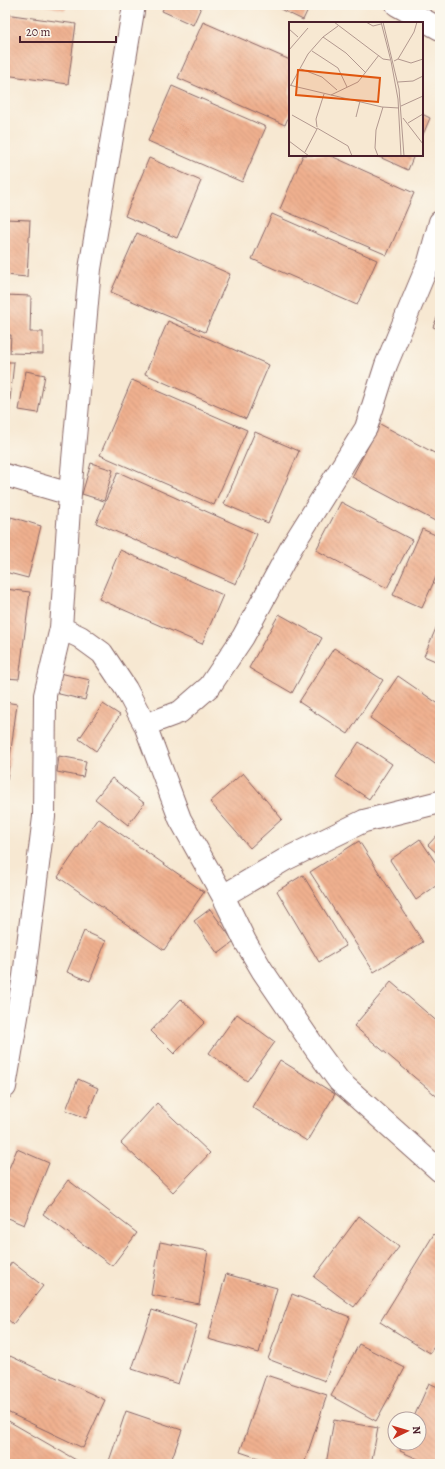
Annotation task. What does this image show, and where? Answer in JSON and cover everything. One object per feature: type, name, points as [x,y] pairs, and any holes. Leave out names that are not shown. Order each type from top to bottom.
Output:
[{"type":"street","points":[[5,1087],[24,976],[44,817],[45,695],[61,628],[70,494],[90,270],[134,5]]},
{"type":"street","points":[[397,5],[440,29]]},
{"type":"street","points":[[145,726],[180,712],[210,686],[243,637],[291,548],[366,428],[386,365],[429,262],[440,222]]},
{"type":"street","points":[[5,475],[70,494]]},
{"type":"street","points":[[61,628],[80,637],[102,653],[126,689],[145,726],[180,819],[224,896],[245,941],[262,970],[339,1081],[440,1171]]},
{"type":"street","points":[[224,896],[286,859],[364,821],[440,802]]},
{"type":"building","points":[[44,5],[66,5],[65,10]]},
{"type":"building","points":[[165,5],[202,5],[193,25],[162,11]]},
{"type":"building","points":[[282,5],[310,5],[303,20],[280,9]]},
{"type":"building","points":[[5,14],[76,24],[68,84],[5,75]]},
{"type":"building","points":[[203,22],[289,60],[289,115],[285,125],[178,78]]},
{"type":"building","points":[[172,86],[266,127],[242,182],[148,141]]},
{"type":"building","points":[[423,114],[430,118],[423,135]]},
{"type":"building","points":[[303,156],[331,156],[414,193],[387,255],[280,209]]},
{"type":"building","points":[[377,156],[414,156],[408,170]]},
{"type":"building","points":[[149,158],[201,181],[177,238],[125,216]]},
{"type":"building","points":[[272,214],[377,260],[357,305],[252,259]]},
{"type":"building","points":[[5,219],[30,220],[27,277],[5,275]]},
{"type":"building","points":[[137,233],[230,274],[205,332],[111,292]]},
{"type":"building","points":[[5,295],[31,296],[30,332],[43,332],[43,354],[10,353],[11,335],[5,335]]},
{"type":"building","points":[[440,311],[440,330],[433,327]]},
{"type":"building","points":[[168,321],[269,365],[246,419],[145,374]]},
{"type":"building","points":[[5,362],[14,362],[8,419],[5,418]]},
{"type":"building","points":[[26,371],[45,375],[38,413],[19,410]]},
{"type":"building","points":[[132,380],[247,430],[214,505],[100,455]]},
{"type":"building","points":[[380,424],[440,456],[440,516],[437,522],[352,477]]},
{"type":"building","points":[[255,432],[299,451],[268,523],[224,504]]},
{"type":"building","points":[[91,463],[113,470],[104,501],[82,494]]},
{"type":"building","points":[[118,472],[257,534],[236,584],[96,523]]},
{"type":"building","points":[[341,502],[412,540],[387,588],[316,550]]},
{"type":"building","points":[[11,517],[41,526],[28,578],[5,572],[5,540]]},
{"type":"building","points":[[422,529],[440,537],[440,568],[422,608],[393,595]]},
{"type":"building","points":[[120,550],[223,595],[202,644],[99,599]]},
{"type":"building","points":[[5,589],[30,592],[19,679],[5,678]]},
{"type":"building","points":[[279,614],[322,638],[292,693],[249,668]]},
{"type":"building","points":[[440,619],[440,663],[424,656]]},
{"type":"building","points":[[334,648],[383,680],[348,734],[299,702]]},
{"type":"building","points":[[60,673],[90,680],[85,700],[55,693]]},
{"type":"building","points":[[398,676],[440,705],[440,763],[438,766],[370,718]]},
{"type":"building","points":[[5,702],[17,704],[7,780],[5,780]]},
{"type":"building","points":[[103,704],[120,715],[96,751],[79,739]]},
{"type":"building","points":[[359,742],[392,764],[369,799],[336,777]]},
{"type":"building","points":[[59,756],[86,761],[83,777],[57,772]]},
{"type":"building","points":[[243,773],[282,819],[250,848],[210,802]]},
{"type":"building","points":[[112,778],[144,803],[128,825],[95,799]]},
{"type":"building","points":[[98,818],[204,892],[164,950],[58,877]]},
{"type":"building","points":[[440,832],[440,856],[428,845]]},
{"type":"building","points":[[420,839],[440,869],[440,883],[416,900],[390,860]]},
{"type":"building","points":[[359,841],[423,942],[374,972],[310,872]]},
{"type":"building","points":[[303,875],[346,946],[319,962],[277,891]]},
{"type":"building","points":[[210,909],[234,942],[218,954],[194,921]]},
{"type":"building","points":[[84,931],[106,941],[90,981],[67,972]]},
{"type":"building","points":[[391,982],[440,1024],[440,1099],[354,1026]]},
{"type":"building","points":[[181,999],[205,1022],[174,1054],[151,1031]]},
{"type":"building","points":[[237,1014],[275,1042],[247,1081],[209,1053]]},
{"type":"building","points":[[280,1060],[335,1094],[307,1141],[252,1107]]},
{"type":"building","points":[[78,1079],[98,1088],[86,1118],[66,1110]]},
{"type":"building","points":[[157,1103],[210,1153],[173,1192],[121,1143]]},
{"type":"building","points":[[17,1149],[49,1163],[24,1225],[5,1217],[5,1178]]},
{"type":"building","points":[[68,1180],[137,1233],[112,1266],[43,1214]]},
{"type":"building","points":[[359,1216],[399,1247],[354,1307],[314,1277]]},
{"type":"building","points":[[434,1234],[440,1237],[440,1337],[430,1353],[380,1322]]},
{"type":"building","points":[[160,1242],[208,1251],[199,1304],[151,1295]]},
{"type":"building","points":[[12,1262],[43,1286],[13,1324],[5,1317],[5,1271]]},
{"type":"building","points":[[226,1274],[277,1288],[259,1353],[208,1339]]},
{"type":"building","points":[[292,1294],[350,1317],[325,1381],[268,1359]]},
{"type":"building","points":[[152,1310],[197,1325],[178,1384],[132,1369]]},
{"type":"building","points":[[359,1344],[405,1368],[376,1421],[331,1396]]},
{"type":"building","points":[[10,1356],[105,1400],[83,1448],[5,1411],[5,1366]]},
{"type":"building","points":[[266,1375],[327,1395],[304,1464],[276,1464],[240,1452]]},
{"type":"building","points":[[429,1383],[440,1388],[440,1464],[429,1464],[400,1451],[427,1451],[427,1411],[417,1411]]},
{"type":"building","points":[[126,1411],[182,1430],[170,1464],[108,1464]]},
{"type":"building","points":[[5,1419],[83,1464],[5,1464]]},
{"type":"building","points":[[334,1420],[378,1428],[371,1464],[326,1464]]}]
